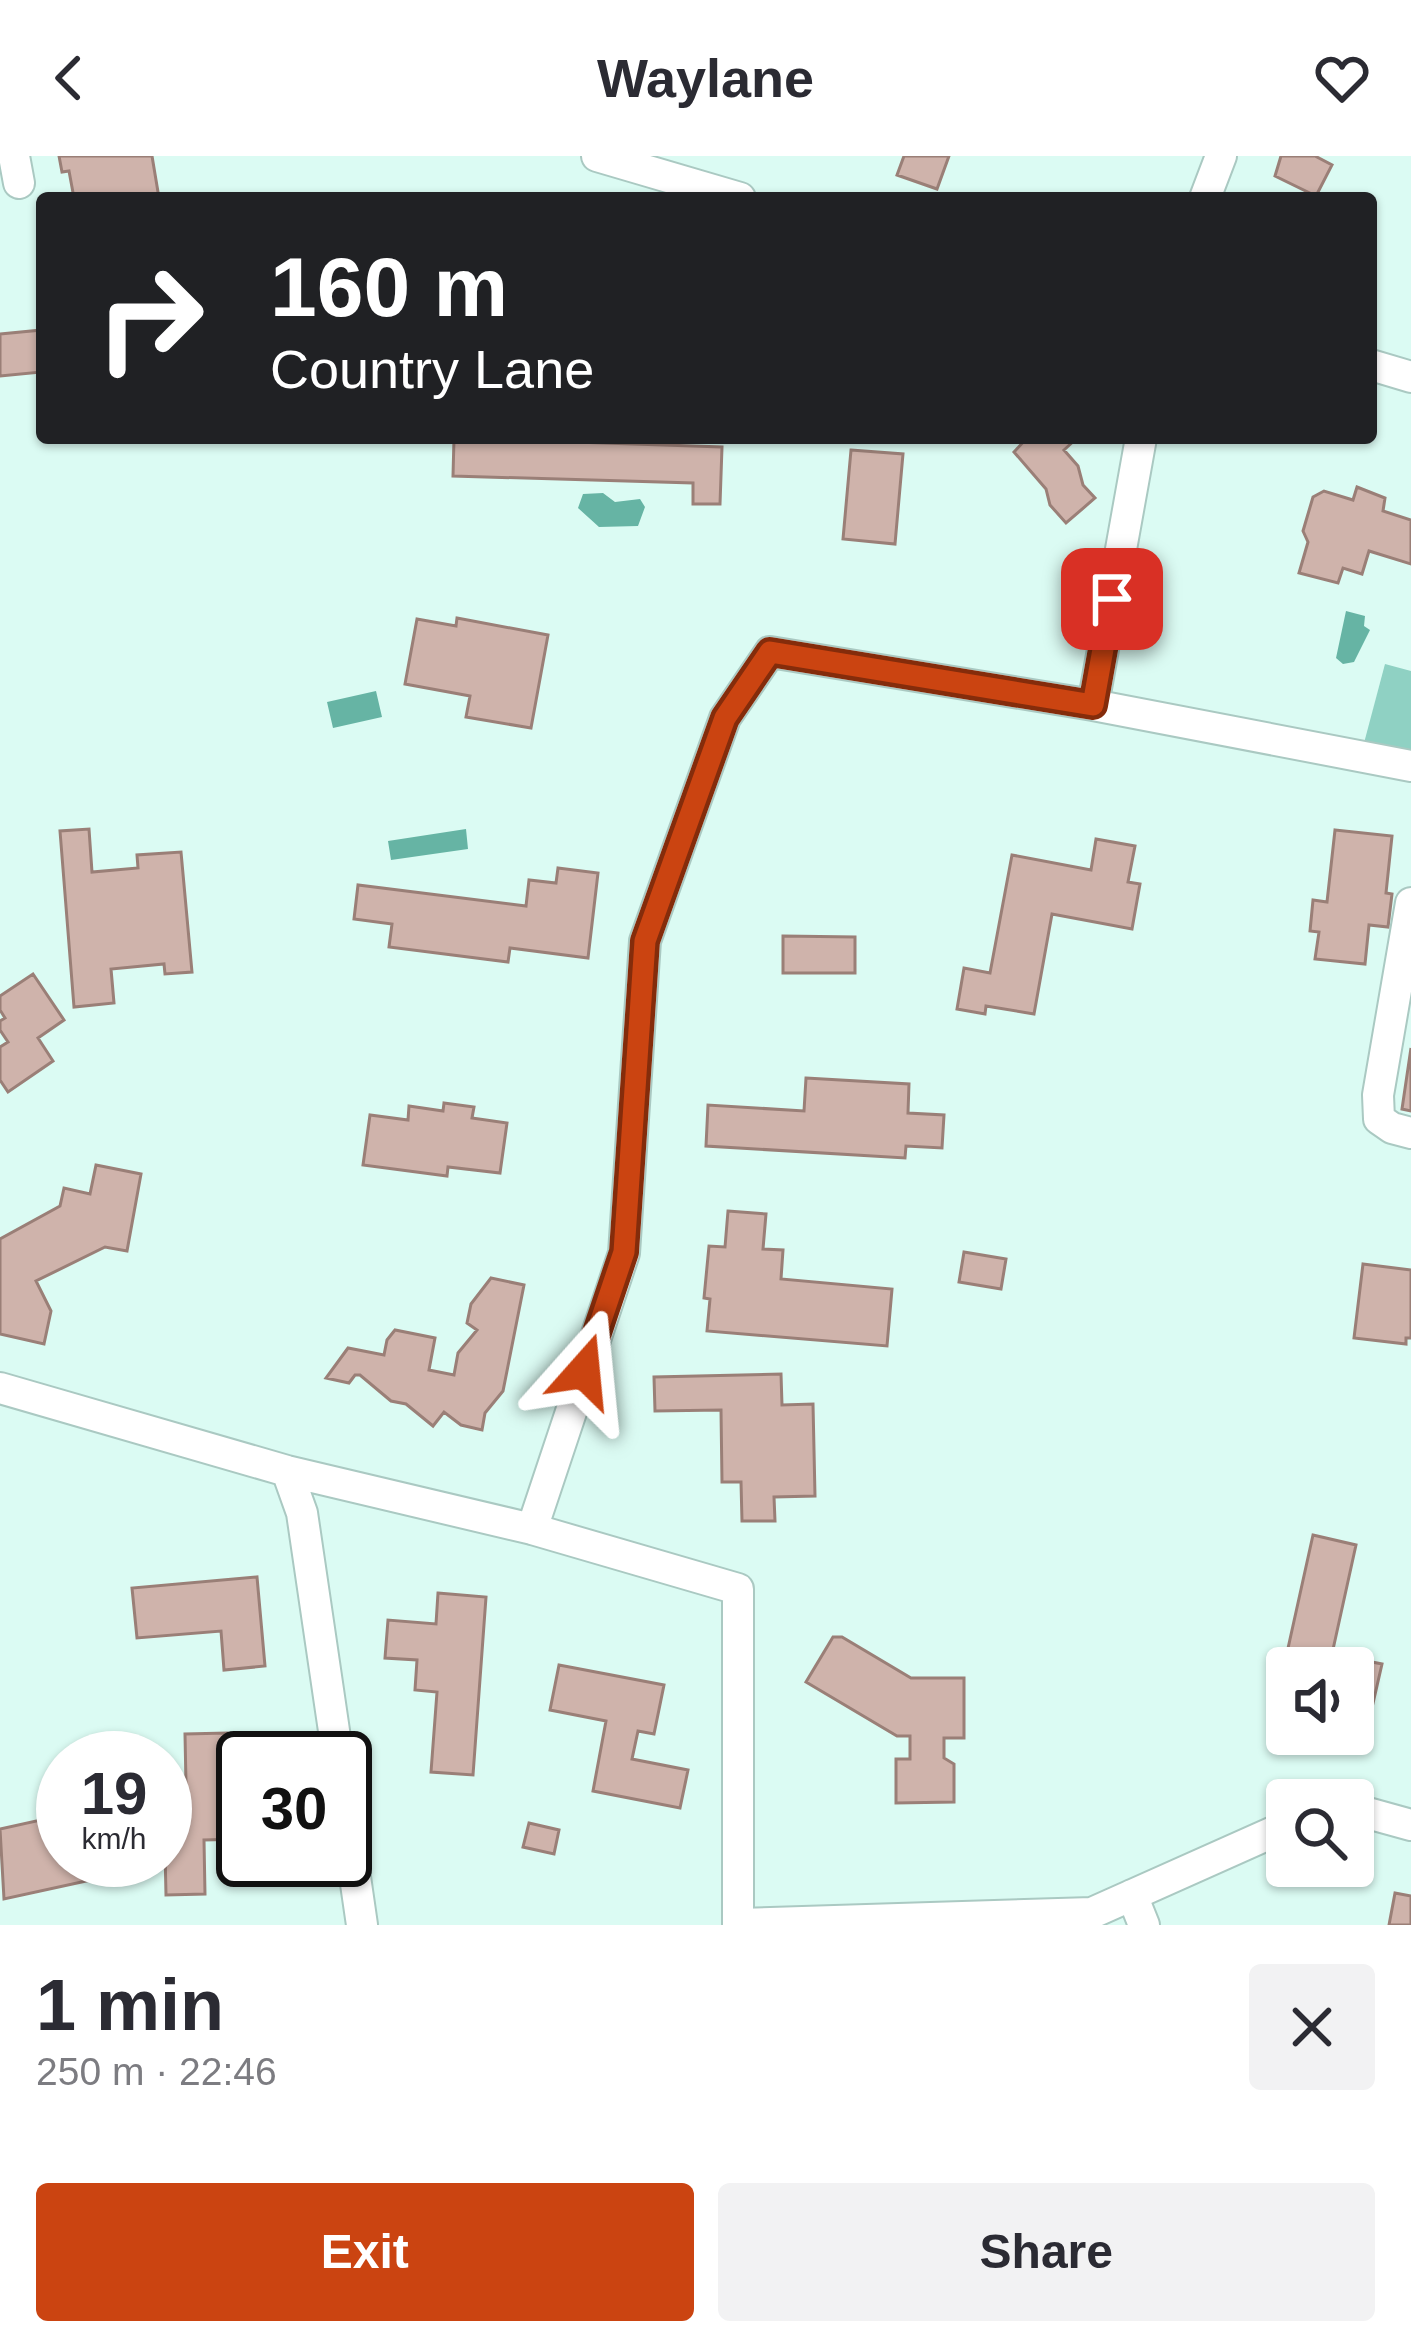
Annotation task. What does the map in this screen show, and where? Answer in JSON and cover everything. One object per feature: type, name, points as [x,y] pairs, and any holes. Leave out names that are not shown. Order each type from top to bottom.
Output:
[{"type":"street","points":[[597,156],[720,192]]},
{"type":"street","points":[[1207,192],[1221,156]]},
{"type":"street","points":[[1377,366],[1411,376]]},
{"type":"street","points":[[1096,692],[1140,444]]},
{"type":"street","points":[[532,1529],[624,1252],[645,941],[725,718],[770,652],[1096,692],[1411,766]]},
{"type":"street","points":[[1411,903],[1378,1095],[1379,1119],[1411,1133]]},
{"type":"street","points":[[0,1388],[287,1471],[532,1529],[738,1589],[739,1924],[1092,1913],[1266,1835]]},
{"type":"street","points":[[287,1471],[302,1513],[334,1731]]},
{"type":"street","points":[[1374,1815],[1411,1825]]},
{"type":"street","points":[[356,1887],[362,1925]]},
{"type":"street","points":[[1132,1895],[1144,1925]]},
{"type":"shaded area","points":[[603,493],[615,502],[640,499],[645,507],[638,526],[599,527],[578,508],[583,494]]},
{"type":"shaded area","points":[[1346,611],[1365,616],[1364,626],[1370,630],[1354,662],[1343,664],[1336,658]]},
{"type":"shaded area","points":[[1385,664],[1411,671],[1411,752],[1364,743]]},
{"type":"shaded area","points":[[376,691],[382,717],[333,728],[327,702]]},
{"type":"shaded area","points":[[466,829],[468,849],[391,860],[388,841]]},
{"type":"building","points":[[59,156],[152,156],[158,192],[73,192],[69,171],[62,172]]},
{"type":"building","points":[[904,156],[949,156],[937,189],[897,175]]},
{"type":"building","points":[[1281,156],[1315,156],[1332,165],[1318,192],[1275,176]]},
{"type":"building","points":[[36,331],[36,373],[0,376],[0,334]]},
{"type":"building","points":[[454,444],[722,447],[720,504],[693,504],[693,483],[453,476]]},
{"type":"building","points":[[1021,444],[1070,444],[1064,450],[1095,498],[1066,523],[1050,505],[1046,489],[1014,452]]},
{"type":"building","points":[[851,450],[903,454],[895,544],[843,539]]},
{"type":"building","points":[[1357,487],[1385,498],[1383,511],[1411,520],[1411,564],[1369,551],[1362,574],[1343,568],[1338,583],[1299,573],[1308,542],[1303,531],[1313,497],[1324,491],[1353,500]]},
{"type":"building","points":[[457,618],[548,635],[531,728],[466,717],[470,696],[405,684],[417,619],[456,626]]},
{"type":"building","points":[[89,829],[92,872],[138,868],[137,855],[181,852],[192,972],[165,974],[164,964],[111,969],[114,1003],[74,1007],[60,831]]},
{"type":"building","points":[[1335,830],[1392,836],[1388,927],[1369,925],[1365,964],[1315,959],[1319,932],[1310,931],[1313,900],[1327,902]]},
{"type":"building","points":[[1096,839],[1135,846],[1128,882],[1140,884],[1132,929],[1052,914],[1034,1014],[986,1006],[985,1014],[957,1009],[964,968],[990,973],[1012,855],[1091,870]]},
{"type":"building","points":[[558,868],[598,873],[588,958],[510,948],[508,962],[389,947],[392,924],[354,919],[358,885],[526,906],[529,880],[556,883]]},
{"type":"building","points":[[783,936],[855,937],[855,973],[783,973]]},
{"type":"building","points":[[33,974],[64,1020],[38,1038],[53,1061],[8,1092],[0,1080],[0,1047],[8,1042],[0,1030],[5,1018],[0,996]]},
{"type":"building","points":[[1411,1048],[1411,1111],[1402,1109]]},
{"type":"building","points":[[806,1078],[909,1084],[908,1113],[944,1115],[942,1148],[906,1146],[905,1158],[706,1146],[708,1105],[804,1111]]},
{"type":"building","points":[[444,1103],[474,1107],[472,1118],[507,1123],[500,1173],[448,1167],[447,1176],[363,1165],[370,1115],[408,1120],[409,1106],[443,1111]]},
{"type":"building","points":[[96,1165],[141,1174],[127,1251],[105,1247],[36,1281],[51,1311],[44,1344],[0,1334],[0,1239],[60,1206],[64,1188],[90,1194]]},
{"type":"building","points":[[728,1211],[766,1214],[763,1249],[783,1250],[781,1279],[892,1289],[887,1346],[707,1331],[710,1299],[704,1298],[709,1246],[725,1247]]},
{"type":"building","points":[[964,1252],[1006,1259],[1001,1289],[959,1282]]},
{"type":"building","points":[[1363,1264],[1411,1270],[1411,1338],[1406,1338],[1406,1344],[1354,1338]]},
{"type":"building","points":[[491,1278],[524,1285],[503,1391],[485,1413],[482,1430],[461,1425],[444,1412],[433,1426],[360,1375],[349,1383],[326,1378],[348,1348],[384,1355],[395,1330],[435,1338],[429,1370],[454,1375],[458,1353],[477,1330],[467,1323],[471,1304]]},
{"type":"building","points":[[781,1374],[782,1405],[813,1404],[815,1496],[774,1497],[775,1521],[742,1521],[741,1482],[722,1482],[721,1410],[655,1411],[654,1377]]},
{"type":"building","points":[[1313,1535],[1356,1545],[1334,1647],[1288,1647]]},
{"type":"building","points":[[257,1577],[265,1666],[224,1670],[221,1631],[137,1638],[132,1588]]},
{"type":"building","points":[[438,1593],[486,1597],[473,1775],[431,1772],[437,1692],[415,1690],[417,1660],[385,1658],[388,1620],[436,1624]]},
{"type":"building","points":[[833,1637],[842,1637],[911,1678],[964,1678],[964,1738],[944,1738],[944,1758],[954,1764],[954,1802],[896,1803],[896,1759],[910,1759],[910,1736],[897,1736],[806,1682]]},
{"type":"building","points":[[1374,1662],[1382,1664],[1374,1699]]},
{"type":"building","points":[[559,1665],[664,1685],[654,1734],[638,1731],[632,1759],[688,1770],[680,1808],[593,1791],[606,1721],[550,1710]]},
{"type":"building","points":[[216,1733],[216,1840],[204,1840],[205,1894],[166,1895],[166,1887],[192,1887],[192,1734]]},
{"type":"building","points":[[36,1821],[36,1887],[59,1887],[4,1899],[0,1829]]},
{"type":"building","points":[[529,1823],[559,1830],[554,1854],[523,1847]]},
{"type":"building","points":[[1395,1893],[1411,1896],[1411,1925],[1389,1925]]},
{"type":"route","points":[[584,1371],[624,1252],[645,941],[725,718],[770,652],[1093,705],[1112,599]]}]
